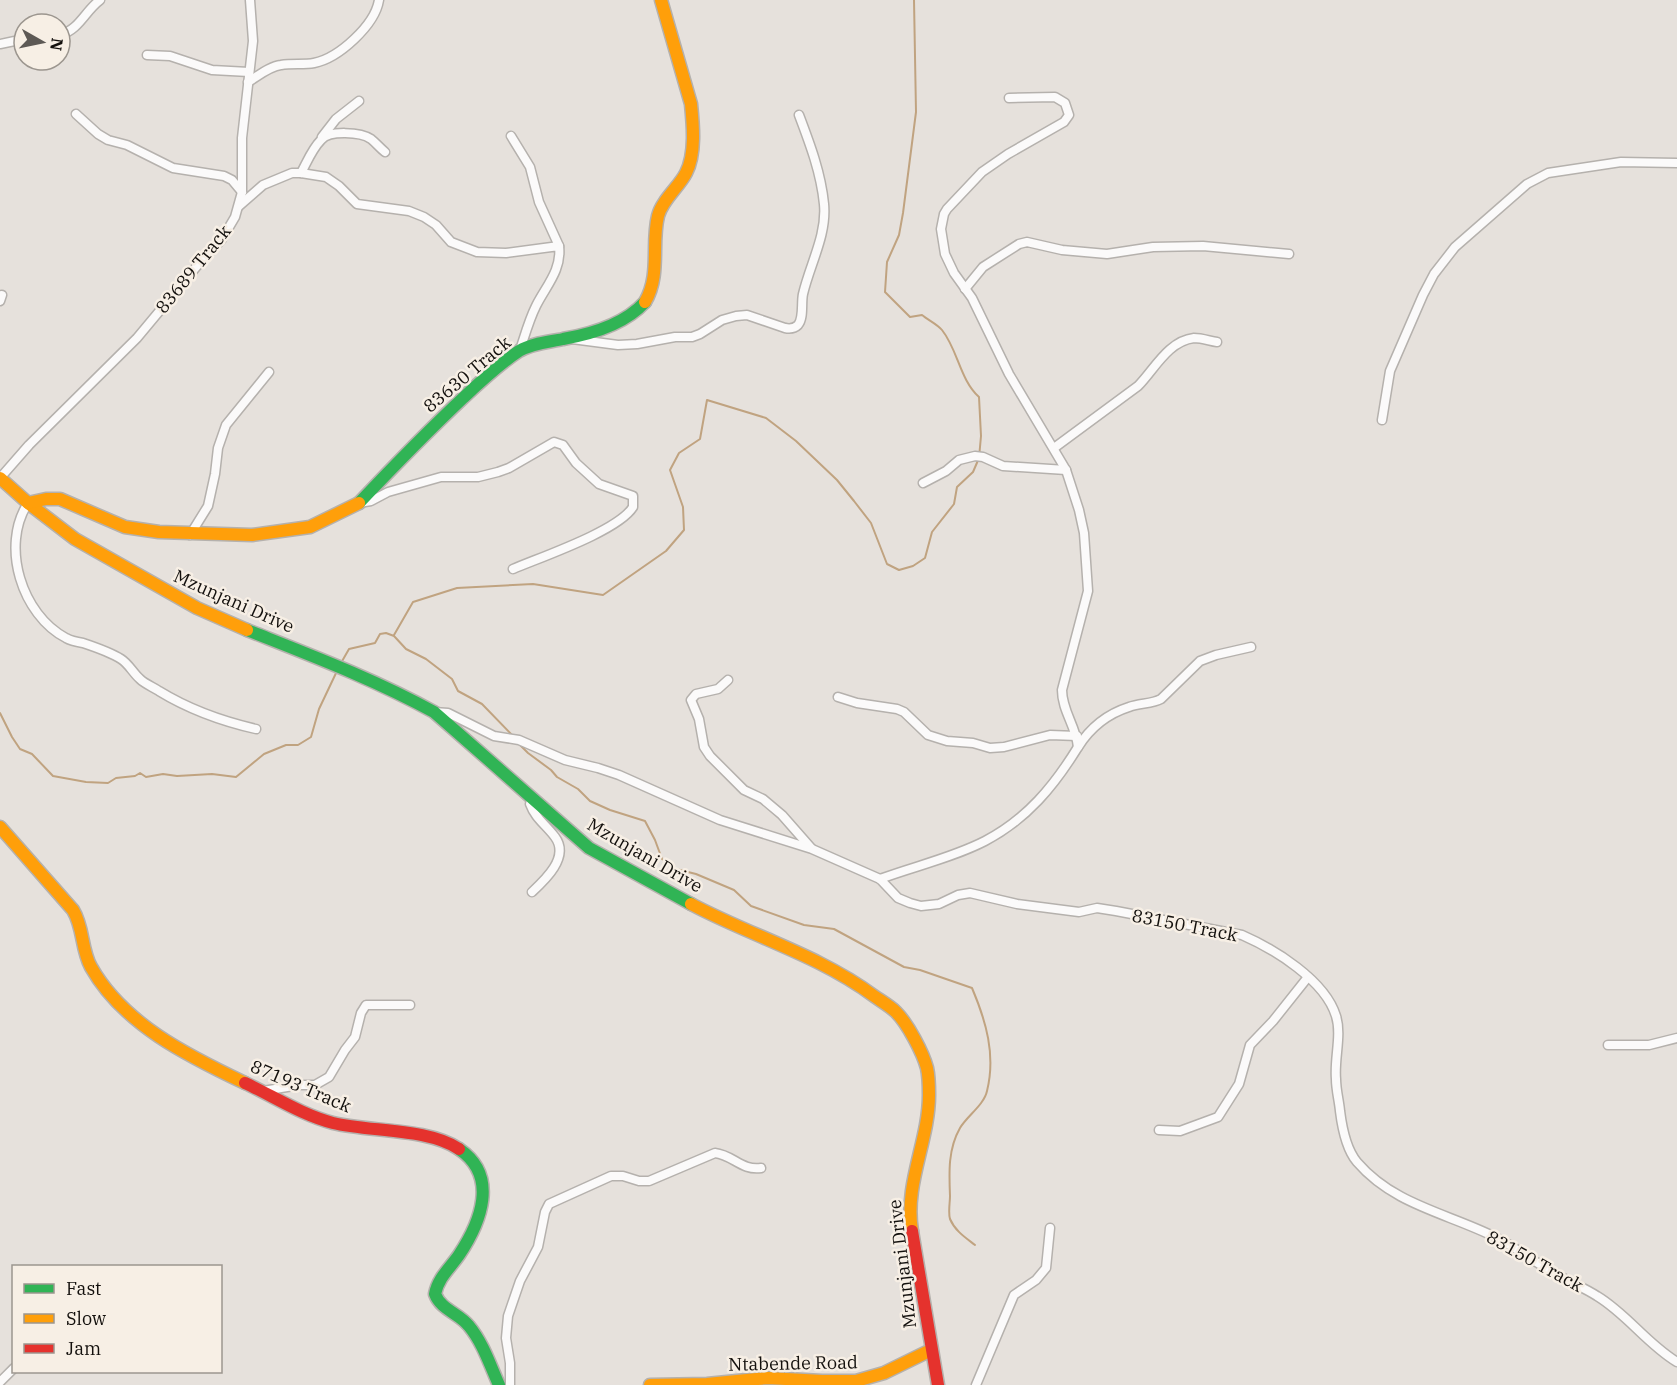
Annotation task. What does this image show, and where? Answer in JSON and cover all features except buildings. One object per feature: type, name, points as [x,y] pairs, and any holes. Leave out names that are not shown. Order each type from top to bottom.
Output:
[{"type":"street","points":[[72,30],[92,6],[100,0]]},
{"type":"street","name":"83689 Track","points":[[0,478],[29,445],[137,338],[196,266],[222,239],[239,206],[242,192],[242,138],[253,30],[250,0]]},
{"type":"street","points":[[248,82],[280,64],[316,62],[334,54],[356,37],[372,20],[379,0]]},
{"type":"street","name":"83630 Track","points":[[28,503],[46,498],[60,499],[125,527],[190,535],[252,535],[295,530],[323,522],[359,503],[430,429],[478,384],[520,350],[625,320],[646,302],[652,289],[654,235],[658,212],[687,172],[693,136],[691,104],[661,0]]},
{"type":"street","points":[[147,55],[170,56],[212,70],[249,72]]},
{"type":"street","points":[[1009,98],[1055,97],[1065,103],[1069,115],[1064,122],[1008,154],[982,172],[960,193],[944,214],[941,229],[945,254],[954,273],[965,288],[1018,390],[1066,470],[1080,510],[1088,578],[1086,604],[1062,690],[1068,716],[1077,736],[1078,747]]},
{"type":"street","points":[[301,173],[336,119],[359,101]]},
{"type":"street","points":[[76,114],[108,140],[127,145],[173,168],[224,176],[232,180],[242,192]]},
{"type":"street","points":[[568,338],[618,345],[675,337],[692,337],[722,320],[747,315],[785,328],[797,327],[800,321],[803,294],[821,234],[825,211],[817,165],[799,115]]},
{"type":"street","points":[[322,138],[330,135],[356,134],[370,138],[385,152]]},
{"type":"street","points":[[511,136],[530,167],[539,202],[556,235],[560,256],[555,275],[537,304],[520,350]]},
{"type":"street","points":[[1382,420],[1390,371],[1434,274],[1455,247],[1527,184],[1548,173],[1621,162],[1677,163]]},
{"type":"street","points":[[239,206],[263,185],[292,173],[301,173],[326,177],[357,204],[409,212],[424,217],[436,225],[451,242],[477,252],[506,253],[559,246]]},
{"type":"street","points":[[965,288],[983,267],[1019,244],[1027,242],[1062,250],[1107,254],[1153,247],[1203,246],[1289,254]]},
{"type":"street","points":[[1054,448],[1138,386],[1149,375],[1159,359],[1175,347],[1193,338],[1217,342]]},
{"type":"street","points":[[190,535],[208,506],[218,448],[226,425],[269,372]]},
{"type":"street","points":[[359,503],[441,477],[478,477],[498,472],[554,442],[563,445],[576,463],[594,480],[606,487],[633,496],[633,507],[617,522],[585,539],[513,569]]},
{"type":"street","points":[[923,483],[946,471],[959,460],[979,456],[1003,466],[1066,470]]},
{"type":"street","name":"Mzunjani Drive","points":[[0,478],[75,539],[197,609],[330,663],[405,696],[434,712],[589,848],[717,918],[818,962],[862,987],[897,1013],[914,1039],[927,1068],[929,1085],[929,1108],[911,1188],[911,1225],[938,1385]]},
{"type":"street","points":[[28,503],[22,513],[15,541],[16,559],[28,600],[40,618],[68,640],[120,658],[140,679],[186,706],[217,719],[256,729]]},
{"type":"street","points":[[880,879],[968,848],[1005,830],[1041,798],[1059,778],[1078,747],[1097,723],[1129,706],[1156,702],[1200,661],[1251,647]]},
{"type":"street","points":[[728,680],[718,689],[696,694],[691,700],[699,719],[704,747],[725,773],[744,790],[763,799],[776,810],[812,849]]},
{"type":"street","points":[[837,697],[897,709],[904,712],[928,735],[947,741],[973,743],[990,748],[1004,747],[1050,735],[1077,736]]},
{"type":"street","name":"83150 Track","points":[[434,712],[448,713],[494,736],[515,740],[565,760],[619,775],[720,820],[812,849],[880,879],[898,898],[909,903],[921,906],[939,904],[958,895],[979,894],[1017,904],[1080,912],[1097,908],[1242,935],[1260,942],[1298,967],[1325,996],[1336,1016],[1338,1026],[1335,1079],[1347,1142],[1357,1162],[1385,1187],[1414,1205],[1460,1221],[1496,1238],[1600,1297],[1677,1362]]},
{"type":"street","points":[[532,798],[530,804],[533,814],[555,837],[559,848],[554,869],[532,892]]},
{"type":"street","name":"87193 Track","points":[[0,827],[73,910],[81,923],[84,949],[90,965],[97,976],[144,1026],[197,1060],[328,1121],[358,1128],[406,1132],[436,1139],[455,1146],[473,1158],[481,1173],[483,1185],[477,1222],[460,1254],[437,1285],[435,1294],[440,1305],[463,1319],[471,1329],[499,1385]]},
{"type":"street","points":[[1159,1130],[1180,1131],[1218,1117],[1239,1084],[1250,1045],[1308,978]]},
{"type":"street","points":[[263,1091],[299,1085],[315,1085],[329,1077],[355,1037],[361,1013],[366,1005],[410,1005]]},
{"type":"street","points":[[1608,1045],[1649,1045],[1677,1038]]},
{"type":"street","points":[[510,1385],[506,1338],[508,1316],[520,1281],[538,1247],[544,1212],[551,1202],[614,1175],[639,1181],[652,1180],[715,1153],[727,1155],[745,1167],[761,1168]]},
{"type":"street","points":[[976,1385],[1014,1295],[1036,1280],[1046,1268],[1050,1228]]},
{"type":"street","name":"Ntabende Road","points":[[650,1385],[713,1383],[756,1378],[777,1378],[810,1383],[857,1381],[880,1375],[910,1358],[931,1350]]},
{"type":"street","points":[[0,1382],[12,1370]]},
{"type":"waterway","points":[[394,635],[413,602],[457,588],[533,584],[603,595],[666,551],[684,530],[683,507],[670,470],[679,453],[700,439],[707,400],[766,418],[796,441],[837,480],[871,523],[887,564],[899,570],[913,566],[925,558],[932,532],[954,504],[957,487],[973,472],[979,458],[981,436],[979,397],[967,382],[947,338],[940,328],[922,315],[910,317],[885,292],[887,262],[899,235],[903,213],[916,112],[914,0]]},
{"type":"waterway","points":[[341,663],[349,649],[375,643],[380,634],[386,633],[394,636],[406,649],[426,659],[452,679],[458,691],[482,704],[513,736]]},
{"type":"waterway","points":[[0,713],[20,749],[32,754],[53,776],[108,783],[116,778],[135,776],[140,773],[146,777],[163,774],[177,776],[212,774],[236,777],[264,754],[286,745],[298,745],[311,737],[319,709],[337,671]]},
{"type":"waterway","points":[[518,743],[557,777],[578,789],[590,801],[645,821],[662,859],[676,869],[696,874],[734,890],[751,906],[804,925],[834,929],[904,967],[920,970],[972,988],[982,1013],[988,1038],[990,1078],[985,1096],[960,1128],[953,1144],[949,1210],[950,1219],[955,1227],[975,1245]]},
{"type":"traffic: fast","points":[[359,503],[450,411],[490,373],[512,356],[535,344],[607,327],[628,316],[645,302]]},
{"type":"traffic: fast","points":[[247,630],[365,678],[434,712],[589,848],[691,904]]},
{"type":"traffic: fast","points":[[459,1149],[471,1160],[479,1172],[482,1200],[474,1228],[459,1255],[442,1278],[435,1294],[441,1304],[465,1322],[474,1333],[499,1385]]},
{"type":"traffic: slow","points":[[645,302],[653,281],[658,216],[663,204],[686,173],[693,139],[691,104],[661,0]]},
{"type":"traffic: slow","points":[[0,478],[75,539],[197,608],[247,630]]},
{"type":"traffic: slow","points":[[28,503],[60,499],[125,527],[159,532],[252,535],[310,527],[359,503]]},
{"type":"traffic: slow","points":[[0,827],[73,910],[91,967],[104,987],[121,1005],[159,1036],[201,1062],[245,1083]]},
{"type":"traffic: slow","points":[[691,904],[831,969],[888,1006],[905,1024],[915,1039],[925,1062],[929,1085],[928,1112],[911,1196],[912,1231]]},
{"type":"traffic: slow","points":[[650,1385],[707,1384],[768,1378],[856,1381],[884,1373],[931,1350]]},
{"type":"traffic: jam","points":[[245,1083],[321,1120],[348,1126],[431,1137],[459,1149]]},
{"type":"traffic: jam","points":[[912,1231],[938,1385]]}]
